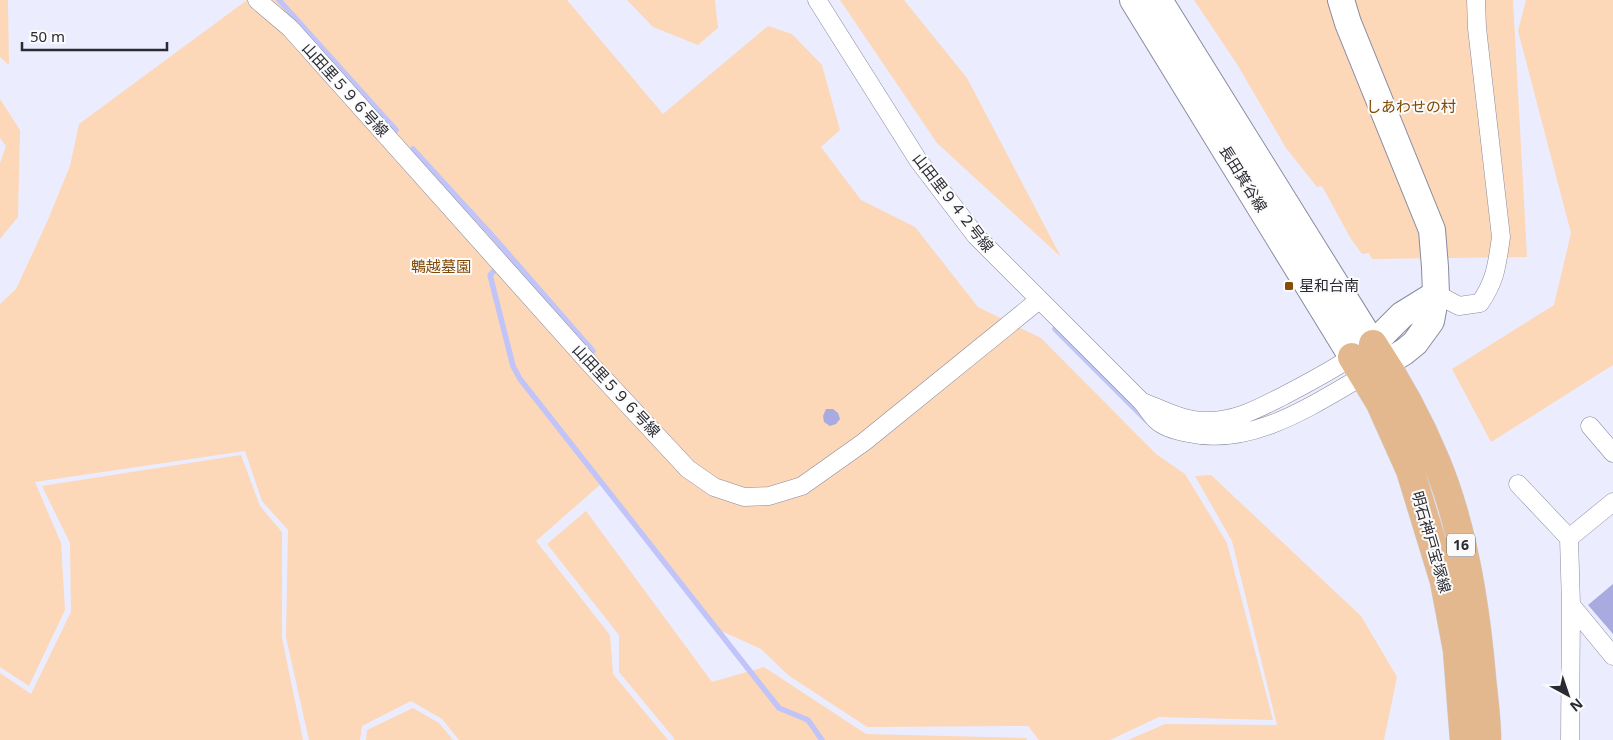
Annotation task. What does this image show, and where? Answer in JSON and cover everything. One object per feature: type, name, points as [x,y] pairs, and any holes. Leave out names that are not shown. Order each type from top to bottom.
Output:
[{"type":"main road","name":"明石神戸宝塚線","points":[[1369,360],[1380,403],[1410,470],[1444,581],[1457,650],[1464,740]]},
{"type":"main road","name":"明石神戸宝塚線","points":[[1369,360],[1403,393],[1436,461],[1454,517],[1469,578],[1480,648],[1487,740]]},
{"type":"street","name":"山田里５９６号線","points":[[257,0],[290,28],[592,366],[688,469],[714,487],[744,497],[761,497],[802,486],[864,442],[1039,300]]},
{"type":"street","name":"山田里９４２号線","points":[[816,0],[918,160],[976,236],[1142,402],[1157,421],[1174,430],[1196,435],[1223,436],[1256,430],[1296,413],[1369,360]]},
{"type":"street","name":"長田箕谷線","points":[[1133,0],[1369,360]]},
{"type":"street","name":"長田箕谷線","points":[[1159,0],[1369,360]]},
{"type":"street","points":[[1342,0],[1348,24],[1432,230],[1436,294],[1431,321],[1415,343],[1404,352],[1369,360]]},
{"type":"street","points":[[1436,294],[1459,306],[1480,303],[1490,290],[1496,269],[1501,237],[1477,28],[1476,0]]},
{"type":"street","points":[[1590,426],[1613,453]]},
{"type":"street","points":[[1518,484],[1569,538],[1571,605],[1570,740]]},
{"type":"street","points":[[1569,538],[1613,502]]},
{"type":"street","points":[[1571,605],[1613,656]]},
{"type":"green space","points":[[0,0],[8,0],[9,65],[0,57]]},
{"type":"green space","name":"鵯越墓園","points":[[247,0],[567,0],[663,114],[768,26],[792,34],[822,65],[840,130],[821,147],[861,200],[915,227],[978,307],[1041,338],[1156,454],[1185,474],[1227,543],[1273,720],[1159,717],[1110,740],[1039,740],[1028,726],[867,727],[788,675],[761,649],[719,630],[602,483],[536,541],[610,635],[613,674],[668,740],[459,740],[442,719],[411,701],[362,726],[360,740],[309,740],[286,637],[288,530],[262,501],[245,451],[35,482],[61,543],[65,610],[29,686],[0,667],[0,304],[16,289],[47,222],[70,166],[79,124]]},
{"type":"green space","points":[[627,0],[715,0],[718,28],[698,45],[653,27]]},
{"type":"green space","points":[[840,0],[904,0],[967,78],[1061,257],[937,143]]},
{"type":"green space","name":"しあわせの村","points":[[1194,0],[1513,0],[1527,257],[1372,259],[1369,253],[1362,254],[1351,239],[1322,186],[1317,187],[1286,148],[1237,64]]},
{"type":"green space","points":[[1526,0],[1613,0],[1613,365],[1491,442],[1452,369],[1554,305],[1571,233],[1518,31]]},
{"type":"green space","points":[[0,99],[20,130],[18,217],[0,239],[0,163],[6,146],[0,138]]},
{"type":"green space","points":[[241,455],[260,506],[282,532],[282,638],[303,740],[0,740],[0,673],[31,694],[71,612],[70,543],[42,486]]},
{"type":"green space","points":[[1211,475],[1361,616],[1397,677],[1384,740],[1128,740],[1165,724],[1277,725],[1232,541],[1195,476]]},
{"type":"green space","points":[[586,511],[712,682],[764,667],[866,734],[1026,738],[1027,740],[674,740],[619,672],[619,635],[547,544]]},
{"type":"green space","points":[[413,708],[439,723],[453,740],[366,740],[367,730]]},
{"type":"building","points":[[826,409],[833,409],[838,413],[840,419],[836,424],[830,426],[824,422],[823,416]]},
{"type":"building","points":[[1613,584],[1613,634],[1588,605]]},
{"type":"waterway","points":[[279,0],[396,130]]},
{"type":"waterway","points":[[413,149],[489,232],[593,351]]},
{"type":"waterway","points":[[494,271],[490,275],[513,366],[520,379],[779,708],[808,720],[822,740]]},
{"type":"waterway","points":[[1055,329],[1147,421]]},
{"type":"place","name":"星和台南","points":[[1289,286]]}]
